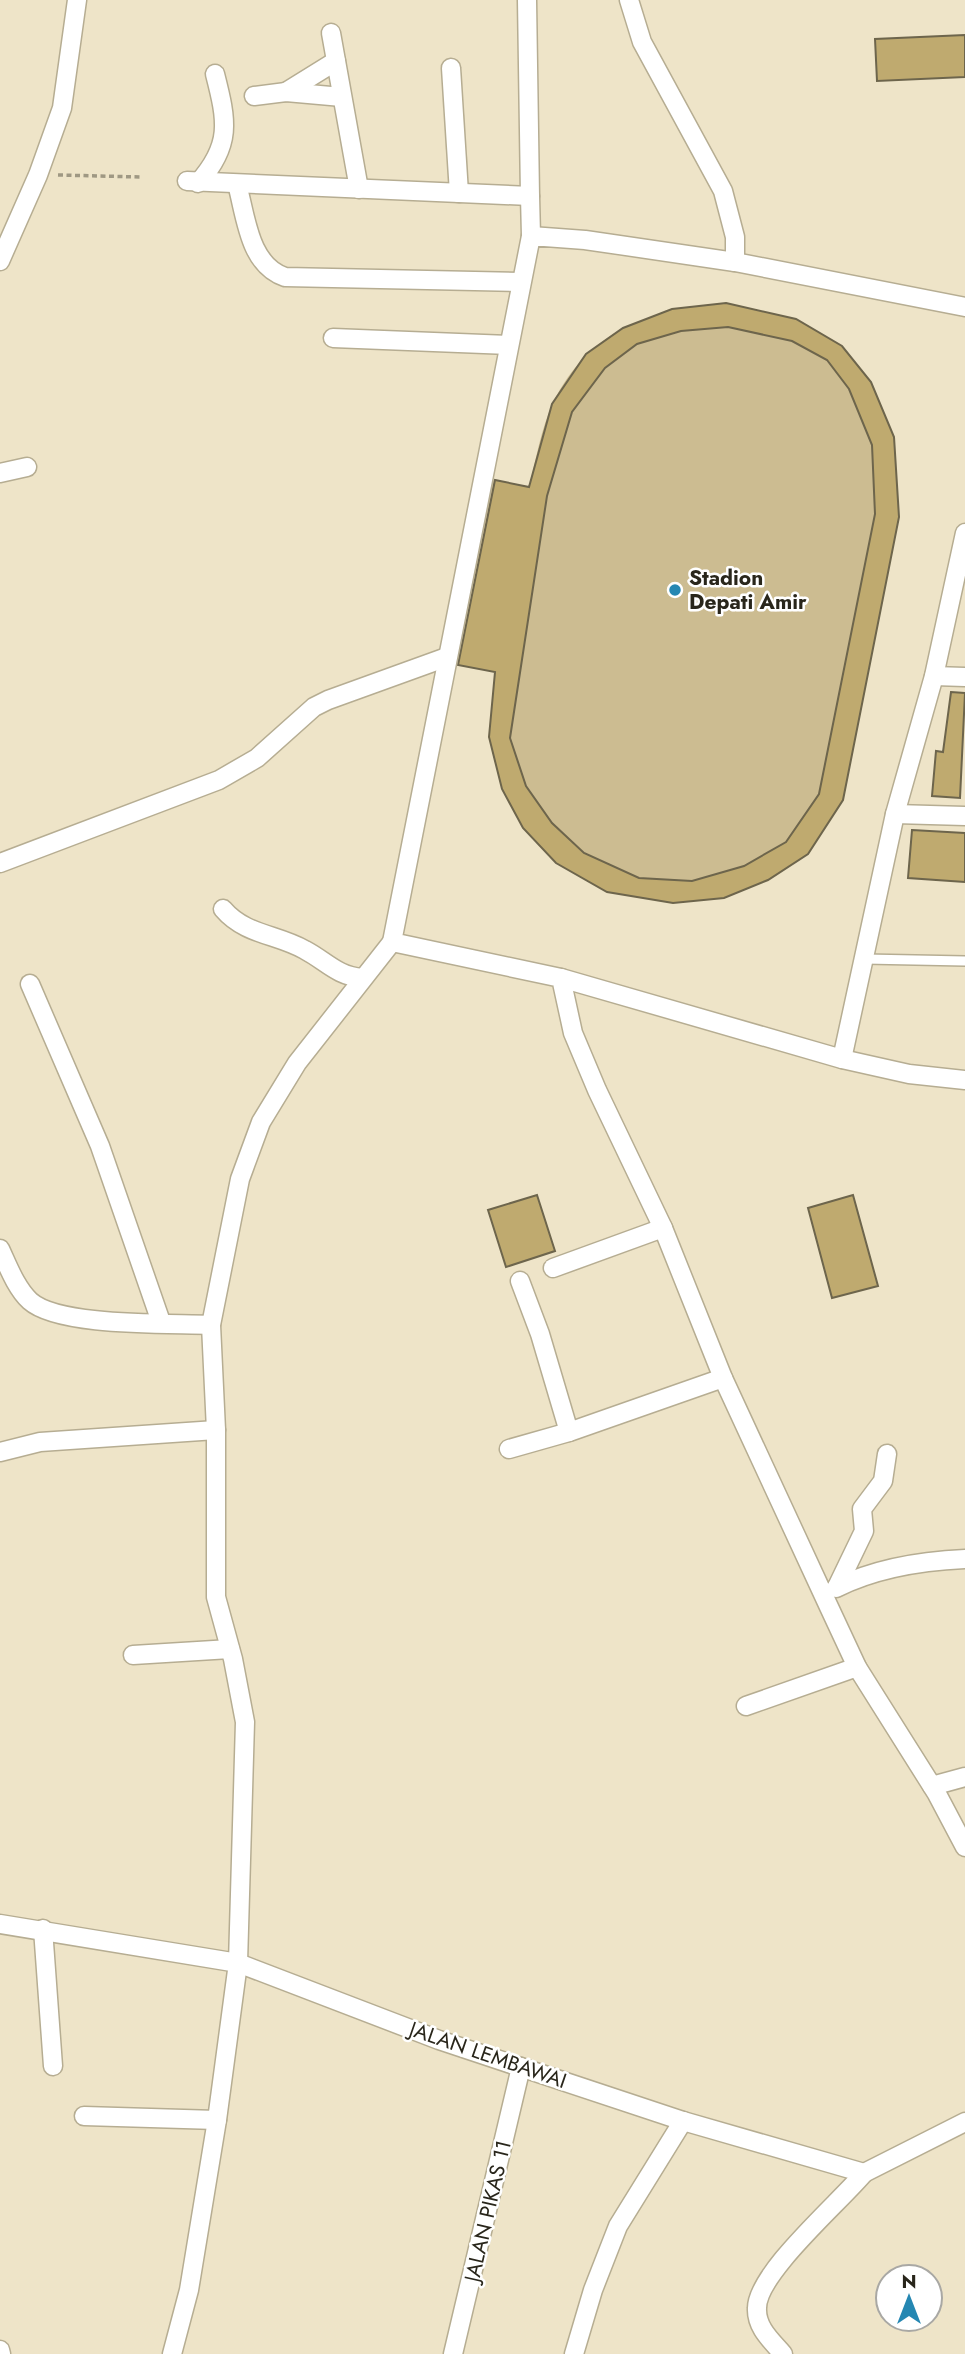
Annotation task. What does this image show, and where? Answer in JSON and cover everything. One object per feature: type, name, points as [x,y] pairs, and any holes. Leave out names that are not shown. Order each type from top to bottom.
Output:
[{"type":"street","points":[[0,261],[38,175],[62,108],[77,0]]},
{"type":"street","points":[[172,2354],[189,2290],[217,2120],[238,1963],[245,1722],[216,1597],[216,1430],[211,1325],[240,1179],[261,1122],[297,1063],[392,942],[531,236],[527,0]]},
{"type":"street","points":[[629,0],[642,42],[723,191],[735,237],[735,262]]},
{"type":"street","points":[[331,33],[359,189]]},
{"type":"street","points":[[286,92],[336,61]]},
{"type":"street","points":[[451,68],[459,193]]},
{"type":"street","points":[[215,74],[225,120],[224,136],[220,153],[192,182],[530,195]]},
{"type":"street","points":[[254,96],[286,92],[342,97]]},
{"type":"street","points":[[237,184],[258,258],[272,273],[285,278],[520,282]]},
{"type":"street","points":[[531,236],[585,240],[735,262],[965,307]]},
{"type":"street","points":[[333,338],[509,345]]},
{"type":"street","points":[[0,473],[27,467]]},
{"type":"street","points":[[842,1059],[895,814],[934,676],[965,534]]},
{"type":"street","points":[[0,863],[219,780],[257,758],[314,707],[447,657]]},
{"type":"street","points":[[934,676],[965,677]]},
{"type":"street","points":[[895,814],[965,816]]},
{"type":"street","points":[[223,909],[244,928],[304,949],[341,975],[362,978]]},
{"type":"street","points":[[392,942],[561,978],[842,1059],[909,1074],[965,1080]]},
{"type":"street","points":[[561,978],[573,1033],[663,1228],[723,1378],[831,1591],[857,1667],[932,1786],[965,1847]]},
{"type":"street","points":[[30,985],[100,1146],[161,1322]]},
{"type":"street","points":[[553,1268],[663,1228]]},
{"type":"street","points":[[0,1249],[18,1286],[29,1300],[45,1311],[83,1318],[211,1325]]},
{"type":"street","points":[[520,1281],[540,1334],[569,1432]]},
{"type":"street","points":[[509,1449],[569,1432],[723,1378]]},
{"type":"street","points":[[0,1452],[40,1442],[216,1430]]},
{"type":"street","points":[[831,1591],[860,1541],[864,1526],[862,1509],[883,1481],[887,1454]]},
{"type":"street","points":[[831,1591],[876,1572],[937,1560],[965,1559]]},
{"type":"street","points":[[133,1654],[230,1649]]},
{"type":"street","points":[[746,1706],[857,1667]]},
{"type":"street","points":[[932,1786],[965,1777]]},
{"type":"street","name":"JALAN LEMBAWAI","points":[[0,1924],[238,1963],[439,2040],[683,2121],[864,2173]]},
{"type":"street","points":[[43,1929],[53,2066]]},
{"type":"street","name":"JALAN PIKAS 11","points":[[453,2354],[522,2067]]},
{"type":"street","points":[[83,2116],[217,2120]]},
{"type":"street","points":[[574,2354],[593,2290],[618,2225],[683,2121]]},
{"type":"street","points":[[783,2354],[761,2327],[757,2308],[761,2292],[785,2256],[864,2173],[965,2122]]},
{"type":"lane","points":[[864,958],[965,961]]},
{"type":"path","points":[[38,175],[141,177]]},
{"type":"shaded area","name":"Stadion Depati Amir","points":[[726,303],[796,319],[842,346],[871,382],[894,437],[899,517],[843,800],[808,854],[768,880],[725,898],[673,903],[556,863],[523,828],[502,789],[489,737],[495,672],[451,663],[487,479],[529,487],[542,433],[553,403],[585,357],[604,341],[624,328],[647,319]]},
{"type":"building","points":[[965,35],[965,77],[877,81],[875,39]]},
{"type":"building","points":[[726,303],[796,319],[842,346],[871,382],[894,437],[899,517],[843,800],[808,854],[768,880],[724,898],[673,903],[607,892],[556,863],[523,828],[502,789],[489,737],[495,672],[458,665],[495,480],[529,487],[552,404],[586,354],[623,328],[672,309]],"holes":[[[728,327],[792,341],[827,360],[849,389],[872,445],[875,514],[819,794],[786,842],[744,866],[692,881],[639,878],[584,853],[552,823],[526,786],[510,738],[547,496],[572,412],[605,368],[637,344],[681,331]]]},
{"type":"building","points":[[951,692],[965,693],[960,798],[932,796],[936,751],[943,752]]},
{"type":"building","points":[[912,830],[965,833],[965,882],[908,878]]},
{"type":"building","points":[[537,1195],[555,1251],[506,1267],[488,1210]]},
{"type":"building","points":[[853,1195],[878,1286],[832,1298],[808,1208]]},
{"type":"place","name":"Stadion Depati Amir","points":[[675,590]]}]
